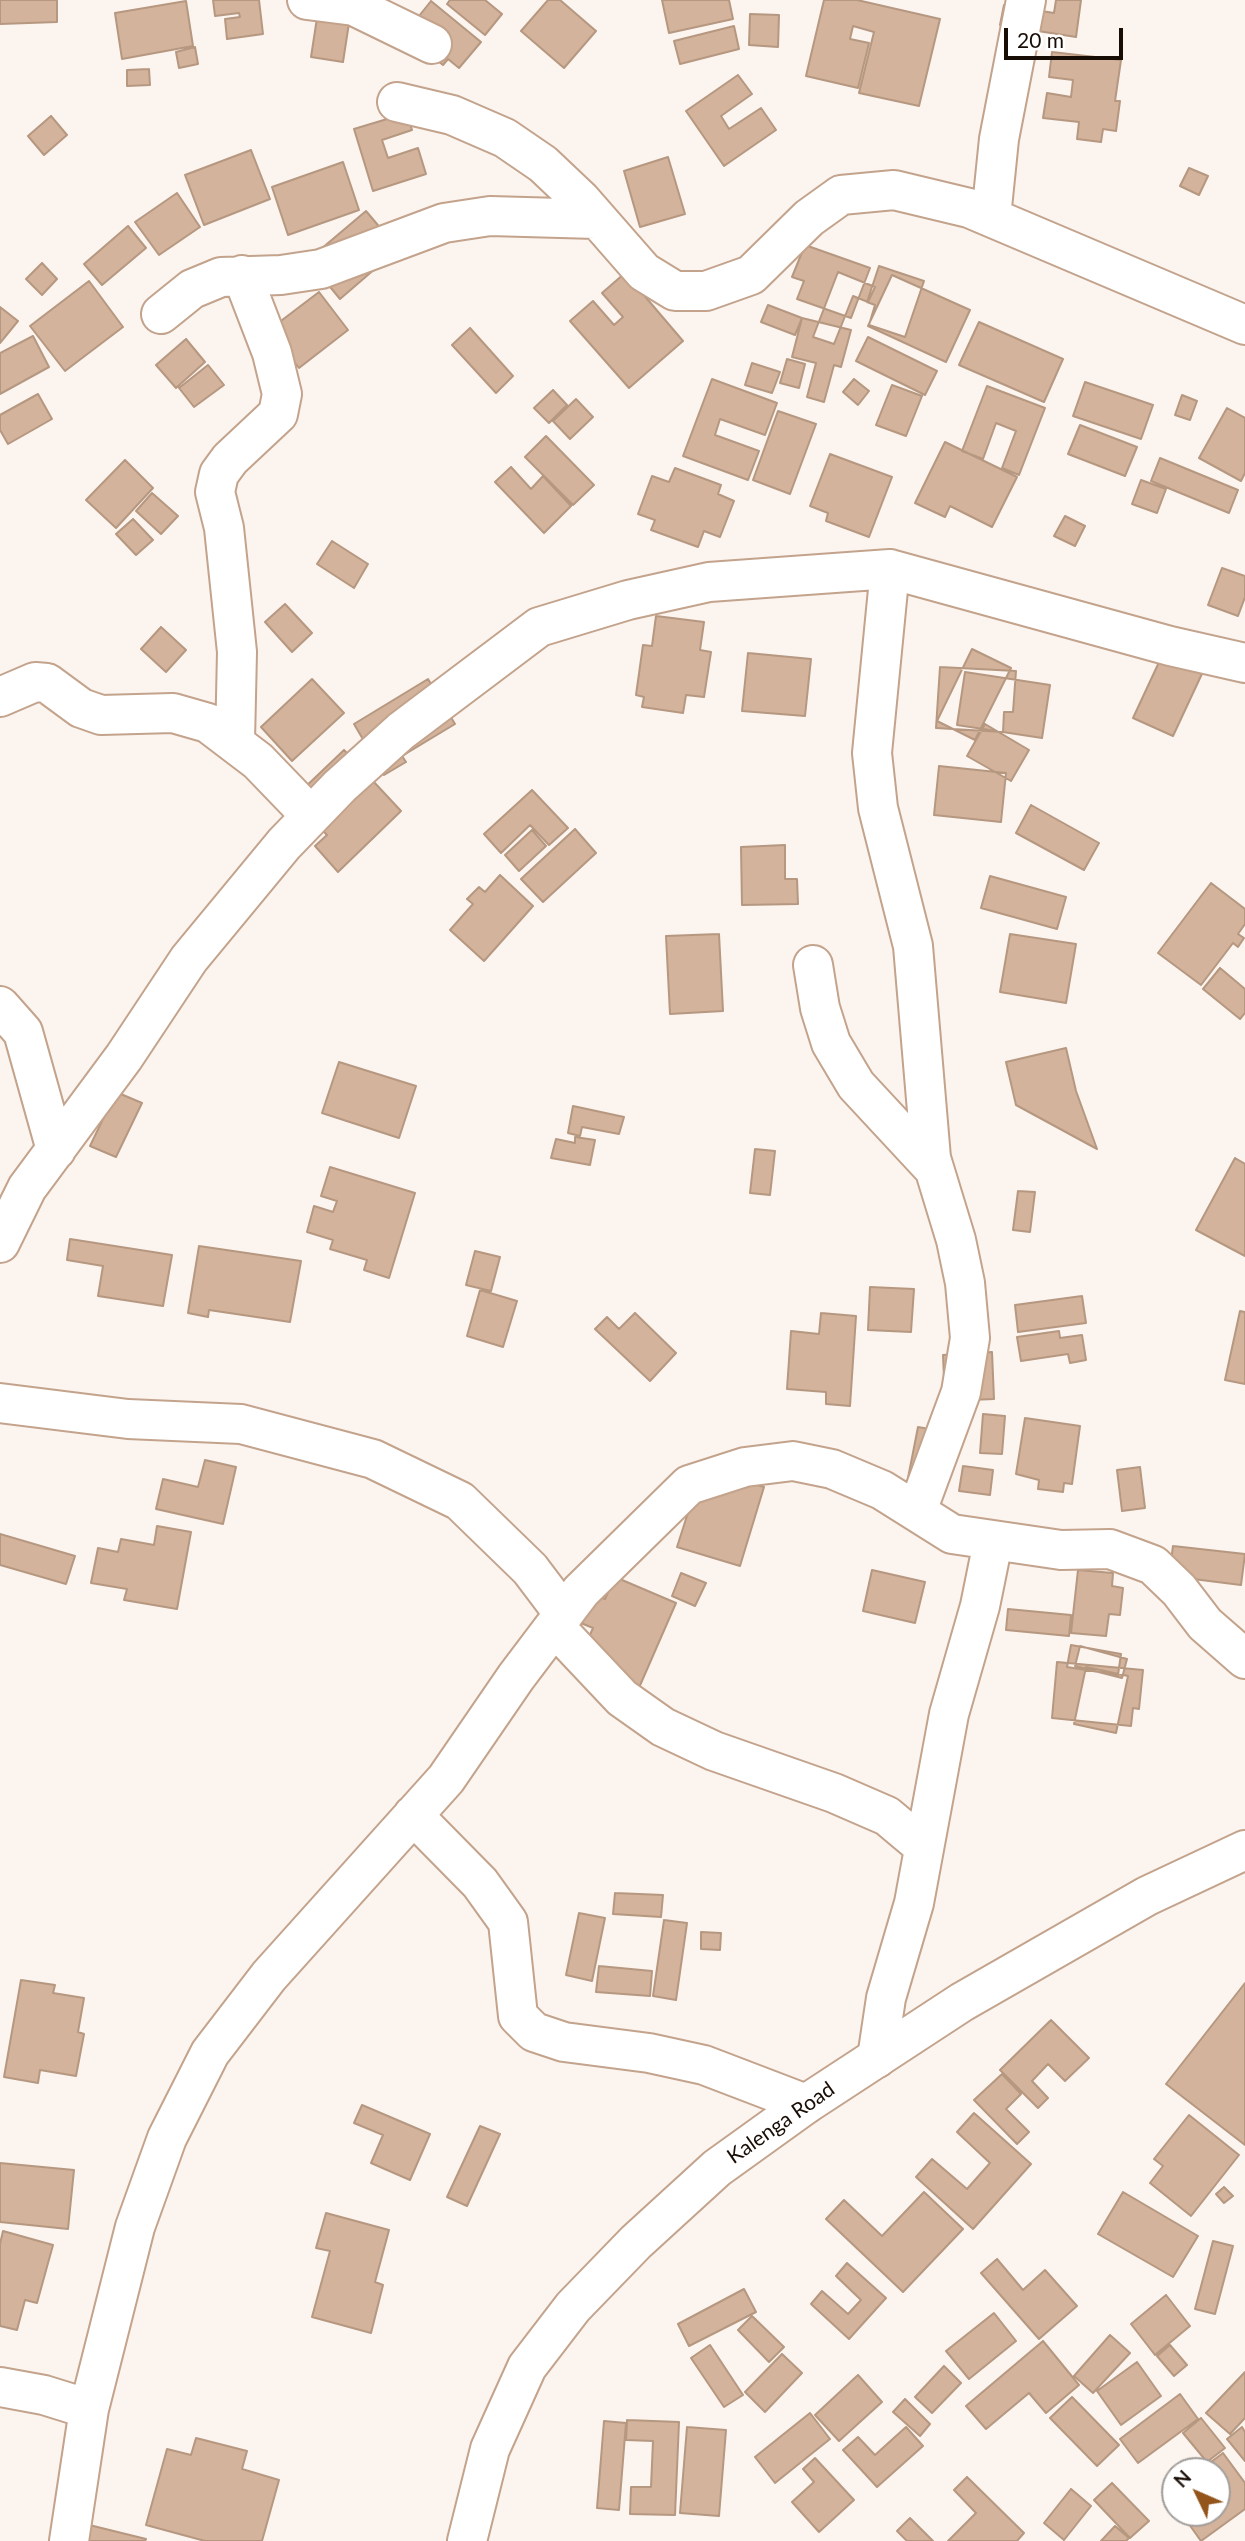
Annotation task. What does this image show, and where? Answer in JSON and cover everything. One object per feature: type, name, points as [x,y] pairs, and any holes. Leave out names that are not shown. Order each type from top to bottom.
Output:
[{"type":"street","points":[[307,0],[355,6],[432,44]]},
{"type":"street","points":[[992,217],[999,139],[1026,0]]},
{"type":"street","points":[[397,102],[452,115],[505,138],[543,164],[643,272],[676,291],[706,291],[751,275],[809,218],[841,195],[894,190],[969,208],[1245,325]]},
{"type":"street","points":[[160,314],[192,289],[220,277],[281,275],[321,269],[444,223],[490,216],[596,219]]},
{"type":"street","points":[[235,741],[237,652],[224,528],[215,492],[219,474],[230,459],[278,414],[282,394],[272,353],[242,275]]},
{"type":"street","points":[[0,1243],[27,1188],[189,959],[311,816],[401,731],[539,627],[616,603],[709,582],[890,569],[1170,646],[1245,663]]},
{"type":"street","points":[[890,569],[872,753],[878,808],[913,946],[934,1169],[956,1240],[965,1283],[970,1338],[961,1392],[917,1511]]},
{"type":"street","points":[[0,697],[35,682],[47,683],[81,708],[101,715],[173,713],[208,723],[235,741],[311,816]]},
{"type":"street","points":[[813,965],[831,1043],[856,1085],[934,1169]]},
{"type":"street","points":[[0,1006],[23,1032],[56,1150]]},
{"type":"street","points":[[0,1403],[128,1419],[241,1424],[373,1459],[460,1501],[530,1569],[560,1620],[622,1698],[663,1727],[713,1751],[834,1793],[887,1816],[924,1847]]},
{"type":"street","points":[[69,2541],[89,2409],[135,2227],[167,2138],[210,2053],[269,1976],[446,1779],[560,1620],[610,1562],[689,1485],[745,1467],[793,1461],[832,1469],[882,1490],[952,1534],[1060,1550],[1110,1549],[1153,1565],[1179,1590],[1205,1625],[1245,1659]]},
{"type":"street","points":[[877,2058],[886,1998],[914,1903],[949,1714],[980,1606],[993,1542]]},
{"type":"street","points":[[413,1815],[480,1883],[508,1922],[518,2016],[534,2032],[564,2042],[649,2053],[704,2065],[806,2105]]},
{"type":"street","name":"Kalenga Road","points":[[467,2541],[490,2449],[527,2367],[573,2307],[636,2242],[717,2168],[806,2105],[962,2002],[1147,1896],[1245,1850]]},
{"type":"street","points":[[0,2387],[44,2395],[89,2409]]},
{"type":"building","points":[[0,0],[57,0],[57,22],[0,24]]},
{"type":"building","points":[[213,0],[259,0],[263,34],[227,39],[225,19],[240,17],[239,13],[215,16]]},
{"type":"building","points":[[450,0],[485,0],[502,14],[485,35],[447,4]]},
{"type":"building","points":[[548,0],[560,0],[596,31],[564,68],[521,31]]},
{"type":"building","points":[[662,0],[729,0],[733,19],[669,33]]},
{"type":"building","points":[[824,0],[857,0],[940,19],[919,106],[859,93],[874,32],[853,26],[850,39],[869,43],[858,88],[806,76]]},
{"type":"building","points":[[1056,0],[1081,0],[1076,37],[1000,25],[1004,5],[1054,13]]},
{"type":"building","points":[[186,1],[193,46],[122,59],[115,13]]},
{"type":"building","points":[[431,1],[481,42],[459,68],[448,59],[443,65],[433,57],[415,21]]},
{"type":"building","points":[[319,5],[351,10],[343,62],[311,57]]},
{"type":"building","points":[[750,14],[779,15],[778,47],[749,45]]},
{"type":"building","points":[[734,26],[739,49],[680,64],[674,41]]},
{"type":"building","points":[[195,47],[198,64],[179,68],[176,52]]},
{"type":"building","points":[[1052,52],[1121,60],[1115,101],[1120,101],[1116,131],[1103,129],[1101,142],[1077,139],[1079,122],[1043,118],[1047,93],[1071,97],[1073,80],[1049,77]]},
{"type":"building","points":[[149,69],[150,85],[127,86],[127,70]]},
{"type":"building","points":[[738,75],[752,94],[721,116],[729,129],[761,108],[776,130],[724,166],[686,111]]},
{"type":"building","points":[[407,113],[412,130],[382,140],[388,158],[418,148],[426,174],[373,191],[354,129]]},
{"type":"building","points":[[51,116],[67,135],[44,155],[28,136]]},
{"type":"building","points":[[251,150],[270,199],[204,225],[185,175]]},
{"type":"building","points":[[668,157],[685,214],[640,227],[624,171]]},
{"type":"building","points":[[343,162],[359,210],[288,235],[272,187]]},
{"type":"building","points":[[1189,168],[1208,176],[1199,195],[1180,186]]},
{"type":"building","points":[[177,193],[200,227],[159,255],[135,222]]},
{"type":"building","points":[[366,211],[398,249],[340,299],[308,260]]},
{"type":"building","points":[[128,226],[146,248],[102,285],[84,264]]},
{"type":"building","points":[[805,245],[870,268],[851,318],[797,299],[804,281],[792,277]]},
{"type":"building","points":[[42,263],[57,279],[42,295],[26,279]]},
{"type":"building","points":[[879,266],[924,281],[905,337],[869,325],[875,305],[867,302]]},
{"type":"building","points":[[838,272],[875,287],[868,302],[853,296],[834,344],[813,337]]},
{"type":"building","points":[[625,273],[683,341],[629,388],[570,321],[593,301],[614,325],[623,317],[602,293]]},
{"type":"building","points":[[892,275],[970,310],[946,362],[868,326]]},
{"type":"building","points":[[89,281],[123,327],[65,371],[30,326]]},
{"type":"building","points":[[319,292],[348,330],[299,368],[269,330]]},
{"type":"building","points":[[768,305],[802,318],[795,335],[761,322]]},
{"type":"building","points":[[0,307],[18,321],[0,343]]},
{"type":"building","points":[[802,318],[851,330],[841,367],[834,365],[824,402],[807,397],[816,363],[792,357]]},
{"type":"building","points":[[979,322],[1063,359],[1044,402],[959,365]]},
{"type":"building","points":[[470,328],[513,376],[496,393],[452,345]]},
{"type":"building","points":[[33,336],[49,367],[0,394],[0,353]]},
{"type":"building","points":[[868,337],[937,371],[925,395],[856,361]]},
{"type":"building","points":[[186,339],[205,362],[176,388],[156,365]]},
{"type":"building","points":[[787,359],[805,364],[799,388],[780,383]]},
{"type":"building","points":[[752,363],[780,372],[772,393],[745,385]]},
{"type":"building","points":[[208,365],[224,385],[194,407],[179,388]]},
{"type":"building","points":[[712,379],[777,403],[765,435],[720,419],[715,435],[759,451],[748,480],[683,456]]},
{"type":"building","points":[[854,379],[869,391],[858,405],[843,392]]},
{"type":"building","points":[[1085,382],[1153,405],[1141,439],[1073,416]]},
{"type":"building","points":[[892,385],[922,396],[906,436],[876,425]]},
{"type":"building","points":[[987,386],[1045,408],[1019,475],[1002,468],[1016,431],[996,423],[983,459],[962,451]]},
{"type":"building","points":[[553,390],[567,405],[549,423],[534,408]]},
{"type":"building","points":[[38,394],[52,419],[8,444],[0,430],[0,415]]},
{"type":"building","points":[[1182,395],[1197,401],[1190,420],[1175,415]]},
{"type":"building","points":[[576,399],[593,417],[570,439],[553,421]]},
{"type":"building","points":[[1227,408],[1245,418],[1245,473],[1241,481],[1199,458]]},
{"type":"building","points":[[778,411],[816,424],[790,494],[753,480]]},
{"type":"building","points":[[1080,425],[1137,447],[1125,476],[1068,454]]},
{"type":"building","points":[[546,436],[594,485],[573,505],[525,457]]},
{"type":"building","points":[[945,442],[1017,477],[992,527],[950,506],[945,517],[915,503]]},
{"type":"building","points":[[830,454],[892,477],[869,537],[826,521],[828,513],[810,506]]},
{"type":"building","points":[[1160,458],[1238,490],[1229,513],[1151,481]]},
{"type":"building","points":[[125,460],[153,488],[116,528],[86,500]]},
{"type":"building","points":[[511,467],[531,489],[543,476],[571,506],[544,533],[495,482]]},
{"type":"building","points":[[675,468],[721,485],[718,494],[734,501],[720,537],[704,531],[698,547],[651,530],[655,520],[638,514],[652,476],[669,482]]},
{"type":"building","points":[[1141,480],[1166,489],[1157,513],[1132,504]]},
{"type":"building","points":[[152,493],[178,516],[161,534],[136,511]]},
{"type":"building","points":[[1065,516],[1085,526],[1075,546],[1054,536]]},
{"type":"building","points":[[133,519],[153,540],[136,555],[116,534]]},
{"type":"building","points":[[332,541],[368,564],[354,588],[317,564]]},
{"type":"building","points":[[1222,568],[1245,576],[1245,597],[1238,616],[1208,605]]},
{"type":"building","points":[[285,604],[312,633],[292,652],[265,622]]},
{"type":"building","points":[[656,616],[704,622],[700,650],[711,652],[704,697],[686,695],[683,713],[642,707],[644,697],[636,695],[643,645],[652,646]]},
{"type":"building","points":[[161,627],[186,650],[166,672],[141,649]]},
{"type":"building","points":[[1167,645],[1207,663],[1173,736],[1133,718]]},
{"type":"building","points":[[972,649],[1011,668],[975,740],[937,721]]},
{"type":"building","points":[[748,653],[811,659],[805,716],[742,711]]},
{"type":"building","points":[[940,667],[1016,671],[1013,712],[1004,712],[1003,732],[936,728]]},
{"type":"building","points":[[965,672],[1050,685],[1042,738],[957,725]]},
{"type":"building","points":[[312,679],[344,713],[292,761],[261,727]]},
{"type":"building","points":[[428,679],[455,724],[402,756],[406,762],[384,775],[354,724]]},
{"type":"building","points":[[985,724],[1029,750],[1011,781],[967,756]]},
{"type":"building","points":[[344,750],[401,811],[338,872],[315,846],[327,835],[309,816],[300,792]]},
{"type":"building","points":[[939,766],[1006,773],[1001,822],[934,815]]},
{"type":"building","points":[[532,790],[568,828],[549,845],[530,825],[501,853],[484,834]]},
{"type":"building","points":[[1031,805],[1099,843],[1084,870],[1016,833]]},
{"type":"building","points":[[575,829],[596,853],[543,902],[521,879]]},
{"type":"building","points":[[532,830],[546,846],[519,871],[505,855]]},
{"type":"building","points":[[785,845],[785,879],[797,879],[798,904],[742,905],[741,847]]},
{"type":"building","points":[[500,875],[533,906],[484,961],[450,930],[473,904],[467,899],[479,887],[485,892]]},
{"type":"building","points":[[990,876],[1066,897],[1057,929],[981,908]]},
{"type":"building","points":[[1211,883],[1245,909],[1245,924],[1238,934],[1244,938],[1238,947],[1233,943],[1201,985],[1158,953]]},
{"type":"building","points":[[719,934],[723,1011],[670,1014],[666,936]]},
{"type":"building","points":[[1010,934],[1076,944],[1066,1003],[1000,992]]},
{"type":"building","points":[[1220,968],[1245,989],[1245,1013],[1240,1019],[1203,989]]},
{"type":"building","points":[[1066,1048],[1076,1091],[1097,1149],[1016,1105],[1006,1062]]},
{"type":"building","points":[[339,1062],[416,1086],[399,1138],[322,1113]]},
{"type":"building","points":[[116,1092],[142,1103],[116,1157],[90,1146]]},
{"type":"building","points":[[573,1106],[624,1117],[619,1134],[582,1127],[580,1136],[568,1133]]},
{"type":"building","points":[[575,1137],[595,1140],[590,1165],[551,1158],[556,1139],[575,1143]]},
{"type":"building","points":[[755,1149],[775,1151],[770,1195],[750,1193]]},
{"type":"building","points":[[1235,1158],[1245,1164],[1245,1256],[1196,1230]]},
{"type":"building","points":[[330,1167],[415,1193],[389,1278],[364,1270],[367,1260],[330,1249],[333,1240],[307,1232],[314,1206],[333,1212],[337,1201],[321,1196]]},
{"type":"building","points":[[1018,1191],[1035,1192],[1030,1232],[1013,1230]]},
{"type":"building","points":[[70,1239],[172,1255],[163,1306],[98,1296],[103,1266],[67,1260]]},
{"type":"building","points":[[199,1246],[301,1261],[290,1322],[209,1310],[208,1317],[188,1313]]},
{"type":"building","points":[[475,1251],[500,1257],[491,1291],[466,1285]]},
{"type":"building","points":[[870,1287],[914,1289],[911,1332],[868,1330]]},
{"type":"building","points":[[480,1290],[517,1301],[503,1347],[467,1336]]},
{"type":"building","points":[[1082,1296],[1086,1323],[1018,1332],[1015,1305]]},
{"type":"building","points":[[1240,1311],[1245,1312],[1245,1384],[1225,1380]]},
{"type":"building","points":[[635,1313],[676,1353],[650,1381],[595,1329],[607,1317],[619,1329]]},
{"type":"building","points":[[821,1313],[856,1316],[850,1406],[826,1404],[826,1392],[787,1389],[791,1331],[819,1334]]},
{"type":"building","points":[[1059,1331],[1060,1338],[1082,1335],[1086,1360],[1070,1363],[1068,1354],[1021,1361],[1017,1337]]},
{"type":"building","points":[[992,1352],[994,1399],[945,1401],[943,1355]]},
{"type":"building","points":[[983,1414],[1005,1416],[1002,1454],[980,1453]]},
{"type":"building","points":[[1025,1418],[1080,1426],[1072,1484],[1064,1483],[1063,1492],[1038,1489],[1039,1480],[1016,1474]]},
{"type":"building","points":[[918,1427],[940,1431],[929,1488],[907,1483]]},
{"type":"building","points":[[205,1460],[236,1467],[223,1524],[156,1509],[163,1479],[198,1487]]},
{"type":"building","points":[[963,1466],[993,1470],[990,1495],[959,1491]]},
{"type":"building","points":[[1140,1467],[1145,1508],[1122,1511],[1117,1470]]},
{"type":"building","points":[[702,1469],[764,1487],[740,1566],[677,1547]]},
{"type":"building","points":[[157,1526],[191,1532],[177,1609],[124,1600],[127,1589],[91,1583],[98,1548],[118,1552],[121,1539],[154,1545]]},
{"type":"building","points":[[0,1534],[75,1556],[66,1584],[0,1565]]},
{"type":"building","points":[[1173,1546],[1245,1554],[1241,1585],[1169,1576]]},
{"type":"building","points":[[872,1570],[925,1582],[915,1623],[863,1611]]},
{"type":"building","points":[[1078,1570],[1113,1573],[1112,1586],[1123,1588],[1120,1615],[1109,1614],[1106,1636],[1071,1633]]},
{"type":"building","points":[[681,1573],[706,1583],[695,1606],[672,1596]]},
{"type":"building","points":[[615,1577],[676,1603],[638,1690],[577,1664],[593,1628],[576,1621],[588,1592],[605,1599]]},
{"type":"building","points":[[1008,1609],[1071,1615],[1069,1636],[1006,1630]]},
{"type":"building","points":[[1071,1645],[1121,1654],[1118,1675],[1067,1667]]},
{"type":"building","points":[[1080,1646],[1127,1659],[1122,1678],[1075,1666]]},
{"type":"building","points":[[1057,1662],[1143,1670],[1139,1709],[1133,1708],[1131,1726],[1052,1718]]},
{"type":"building","points":[[1086,1667],[1128,1676],[1116,1733],[1074,1724]]},
{"type":"building","points":[[615,1893],[663,1895],[661,1917],[613,1914]]},
{"type":"building","points":[[579,1913],[605,1918],[592,1981],[566,1975]]},
{"type":"building","points":[[664,1920],[687,1923],[676,2000],[653,1996]]},
{"type":"building","points":[[701,1932],[721,1933],[720,1950],[701,1949]]},
{"type":"building","points":[[599,1966],[652,1971],[650,1996],[596,1992]]},
{"type":"building","points":[[21,1980],[55,1985],[53,1993],[84,1998],[78,2032],[84,2034],[76,2076],[40,2070],[38,2083],[4,2077]]},
{"type":"building","points":[[1245,1983],[1245,2145],[1166,2084]]},
{"type":"building","points":[[1051,2020],[1089,2058],[1065,2081],[1048,2064],[1032,2081],[1048,2098],[1038,2108],[1000,2070]]},
{"type":"building","points":[[1002,2074],[1021,2094],[1006,2109],[1029,2132],[1017,2144],[974,2100]]},
{"type":"building","points":[[362,2105],[430,2134],[410,2180],[371,2163],[383,2135],[354,2123]]},
{"type":"building","points":[[974,2113],[1031,2164],[973,2229],[916,2177],[932,2159],[967,2189],[990,2163],[957,2132]]},
{"type":"building","points":[[1189,2115],[1239,2155],[1191,2216],[1150,2183],[1163,2166],[1154,2159]]},
{"type":"building","points":[[480,2126],[500,2134],[467,2206],[447,2197]]},
{"type":"building","points":[[0,2163],[74,2170],[68,2229],[0,2222]]},
{"type":"building","points":[[1224,2187],[1233,2196],[1224,2203],[1216,2194]]},
{"type":"building","points":[[924,2192],[963,2229],[903,2292],[826,2219],[844,2200],[882,2236]]},
{"type":"building","points":[[1123,2192],[1198,2236],[1173,2277],[1098,2234]]},
{"type":"building","points":[[326,2213],[389,2230],[375,2282],[383,2285],[371,2333],[312,2317],[330,2251],[316,2248]]},
{"type":"building","points":[[3,2231],[53,2245],[37,2303],[25,2300],[17,2330],[0,2326],[0,2244]]},
{"type":"building","points":[[1213,2241],[1233,2246],[1215,2314],[1195,2309]]},
{"type":"building","points":[[997,2259],[1023,2290],[1045,2270],[1077,2306],[1039,2339],[981,2273]]},
{"type":"building","points":[[847,2263],[886,2298],[849,2339],[811,2304],[822,2291],[848,2314],[861,2300],[836,2276]]},
{"type":"building","points":[[744,2289],[756,2312],[689,2346],[678,2324]]},
{"type":"building","points":[[1166,2295],[1190,2326],[1155,2355],[1131,2324]]},
{"type":"building","points":[[994,2313],[1016,2341],[969,2379],[946,2351]]},
{"type":"building","points":[[752,2316],[784,2347],[769,2362],[738,2330]]},
{"type":"building","points":[[1110,2335],[1130,2353],[1093,2393],[1074,2376]]},
{"type":"building","points":[[1043,2341],[1079,2385],[1046,2413],[1029,2393],[986,2429],[966,2406]]},
{"type":"building","points":[[710,2345],[743,2395],[724,2407],[691,2358]]},
{"type":"building","points":[[1170,2345],[1187,2365],[1174,2376],[1157,2356]]},
{"type":"building","points":[[782,2354],[802,2373],[765,2412],[745,2392]]},
{"type":"building","points":[[1137,2362],[1161,2396],[1121,2425],[1097,2391]]},
{"type":"building","points":[[944,2366],[961,2383],[932,2413],[915,2397]]},
{"type":"building","points":[[1245,2372],[1245,2418],[1230,2434],[1206,2413]]},
{"type":"building","points":[[858,2375],[882,2402],[839,2441],[815,2415]]},
{"type":"building","points":[[1180,2394],[1198,2419],[1138,2463],[1120,2439]]},
{"type":"building","points":[[1072,2397],[1119,2445],[1097,2466],[1050,2418]]},
{"type":"building","points":[[905,2399],[930,2424],[920,2436],[893,2412]]},
{"type":"building","points":[[810,2413],[830,2439],[775,2483],[755,2457]]},
{"type":"building","points":[[1201,2418],[1225,2448],[1213,2457],[1203,2457],[1183,2433]]},
{"type":"building","points":[[627,2420],[679,2422],[675,2515],[630,2514],[631,2487],[651,2487],[653,2441],[626,2440]]},
{"type":"building","points":[[604,2421],[626,2423],[619,2510],[597,2508]]},
{"type":"building","points":[[687,2427],[726,2430],[719,2516],[680,2513]]},
{"type":"building","points":[[906,2427],[923,2446],[877,2487],[843,2450],[858,2437],[875,2455]]},
{"type":"building","points":[[1242,2427],[1245,2432],[1245,2461],[1227,2439]]},
{"type":"building","points":[[196,2438],[247,2451],[242,2469],[279,2480],[262,2541],[205,2541],[146,2525],[167,2449],[191,2455]]},
{"type":"building","points":[[815,2458],[854,2500],[819,2532],[792,2502],[814,2482],[803,2469]]},
{"type":"building","points":[[1231,2464],[1245,2483],[1245,2509],[1231,2519]]},
{"type":"building","points":[[967,2477],[1024,2533],[1017,2541],[948,2541],[976,2513],[954,2490]]},
{"type":"building","points":[[1112,2483],[1149,2521],[1130,2538],[1094,2500]]},
{"type":"building","points":[[1071,2489],[1091,2506],[1064,2540],[1044,2523]]},
{"type":"building","points":[[910,2518],[933,2541],[907,2541],[897,2531]]},
{"type":"building","points":[[69,2520],[146,2539],[63,2541]]},
{"type":"building","points":[[1115,2526],[1129,2538],[1126,2541],[1101,2541]]},
{"type":"building","points":[[1191,2527],[1220,2527],[1201,2541]]}]
